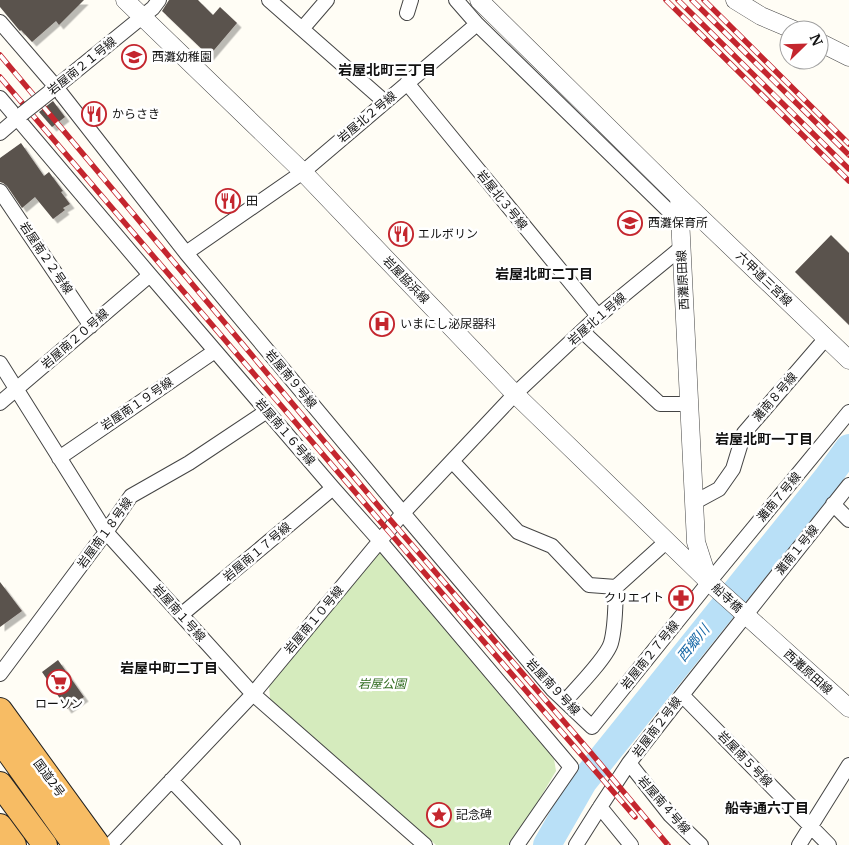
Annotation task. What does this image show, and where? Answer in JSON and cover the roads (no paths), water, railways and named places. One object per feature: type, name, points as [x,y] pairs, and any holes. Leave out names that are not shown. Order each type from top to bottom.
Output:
[{"type":"highway","name":"国道2号","points":[[0,710],[98,845]]},
{"type":"highway","name":"国道2号","points":[[0,740],[75,845]]},
{"type":"highway","points":[[0,784],[44,845]]},
{"type":"highway","points":[[0,826],[14,845]]},
{"type":"street","name":"岩屋脇浜線","points":[[125,0],[303,172],[515,394],[709,582]]},
{"type":"street","name":"岩屋南２１号線","points":[[0,134],[153,8],[159,0]]},
{"type":"street","points":[[269,0],[385,102]]},
{"type":"street","points":[[302,29],[327,0]]},
{"type":"street","points":[[456,0],[477,24],[680,222]]},
{"type":"street","points":[[479,0],[679,197]]},
{"type":"street","points":[[735,0],[761,16],[779,24]]},
{"type":"street","name":"岩屋南９号線","points":[[0,22],[186,253],[402,513],[553,690],[592,728]]},
{"type":"street","name":"岩屋北２号線","points":[[303,172],[477,24]]},
{"type":"street","points":[[829,47],[849,57]]},
{"type":"street","name":"岩屋北３号線","points":[[407,83],[598,316]]},
{"type":"street","name":"岩屋南１６号線","points":[[0,98],[20,116],[150,276],[380,541],[571,767],[517,845]]},
{"type":"street","points":[[186,253],[303,172]]},
{"type":"street","name":"岩屋南２２号線","points":[[0,191],[91,326]]},
{"type":"street","name":"西灘原田線","points":[[679,197],[696,542],[709,582]]},
{"type":"street","name":"六甲道三宮線","points":[[679,197],[849,360]]},
{"type":"street","name":"岩屋北１号線","points":[[515,394],[598,316],[681,248]]},
{"type":"street","name":"岩屋南２０号線","points":[[0,403],[150,276]]},
{"type":"street","points":[[582,331],[660,404],[689,404]]},
{"type":"street","name":"灘南８号線","points":[[694,502],[719,489],[733,469],[744,433],[826,338]]},
{"type":"street","name":"岩屋南１９号線","points":[[59,458],[215,351]]},
{"type":"street","name":"岩屋南１号線","points":[[0,363],[106,532],[253,694],[421,844]]},
{"type":"street","name":"岩屋南１０号線","points":[[110,845],[253,694],[402,513],[515,394]]},
{"type":"street","name":"岩屋南１８号線","points":[[0,674],[131,496],[189,463],[267,410]]},
{"type":"street","name":"灘南７号線","points":[[709,582],[849,412]]},
{"type":"street","points":[[452,462],[518,532],[552,546],[590,584],[616,587]]},
{"type":"street","name":"灘南１号線","points":[[745,615],[849,485]]},
{"type":"street","name":"岩屋南１７号線","points":[[181,615],[333,488]]},
{"type":"street","points":[[833,504],[849,520]]},
{"type":"street","points":[[565,701],[600,661],[611,645],[616,587],[667,541]]},
{"type":"street","name":"船寺橋","points":[[709,582],[745,615]]},
{"type":"street","name":"岩屋南２７号線","points":[[592,728],[709,582]]},
{"type":"street","name":"西灘原田線","points":[[745,615],[849,708]]},
{"type":"street","name":"岩屋南２号線","points":[[576,845],[630,763],[745,615]]},
{"type":"street","name":"岩屋南５号線","points":[[682,695],[829,845]]},
{"type":"street","name":"岩屋南４号線","points":[[630,763],[670,815],[700,845]]},
{"type":"street","points":[[799,845],[849,765]]},
{"type":"street","points":[[171,780],[233,845]]},
{"type":"street","points":[[600,807],[631,845]]},
{"type":"waterway","name":"西郷川","points":[[547,845],[583,782],[828,477],[849,448]]},
{"type":"railway","points":[[666,0],[849,181]]},
{"type":"railway","points":[[678,0],[849,169]]},
{"type":"railway","points":[[692,0],[849,155]]},
{"type":"railway","points":[[704,0],[849,144]]},
{"type":"railway","points":[[0,55],[381,509],[668,845]]},
{"type":"railway","points":[[0,77],[635,817]]},
{"type":"place","name":"西灘幼稚園","points":[[134,57]]},
{"type":"place","name":"からさき","points":[[94,114]]},
{"type":"place","name":"田","points":[[228,201]]},
{"type":"place","name":"西灘保育所","points":[[630,223]]},
{"type":"place","name":"エルボリン","points":[[401,234]]},
{"type":"place","name":"いまにし泌尿器科","points":[[382,324]]},
{"type":"place","name":"クリエイト","points":[[681,598]]},
{"type":"place","name":"ローソン","points":[[59,682]]},
{"type":"place","name":"記念碑","points":[[439,815]]},
{"type":"district","name":"岩屋北町三丁目","points":[[387,70]]},
{"type":"district","name":"岩屋北町二丁目","points":[[544,274]]},
{"type":"district","name":"岩屋北町一丁目","points":[[764,439]]},
{"type":"district","name":"岩屋中町二丁目","points":[[169,668]]},
{"type":"district","name":"船寺通六丁目","points":[[767,808]]},
{"type":"park label","name":"岩屋公園","points":[[382,684]]}]
